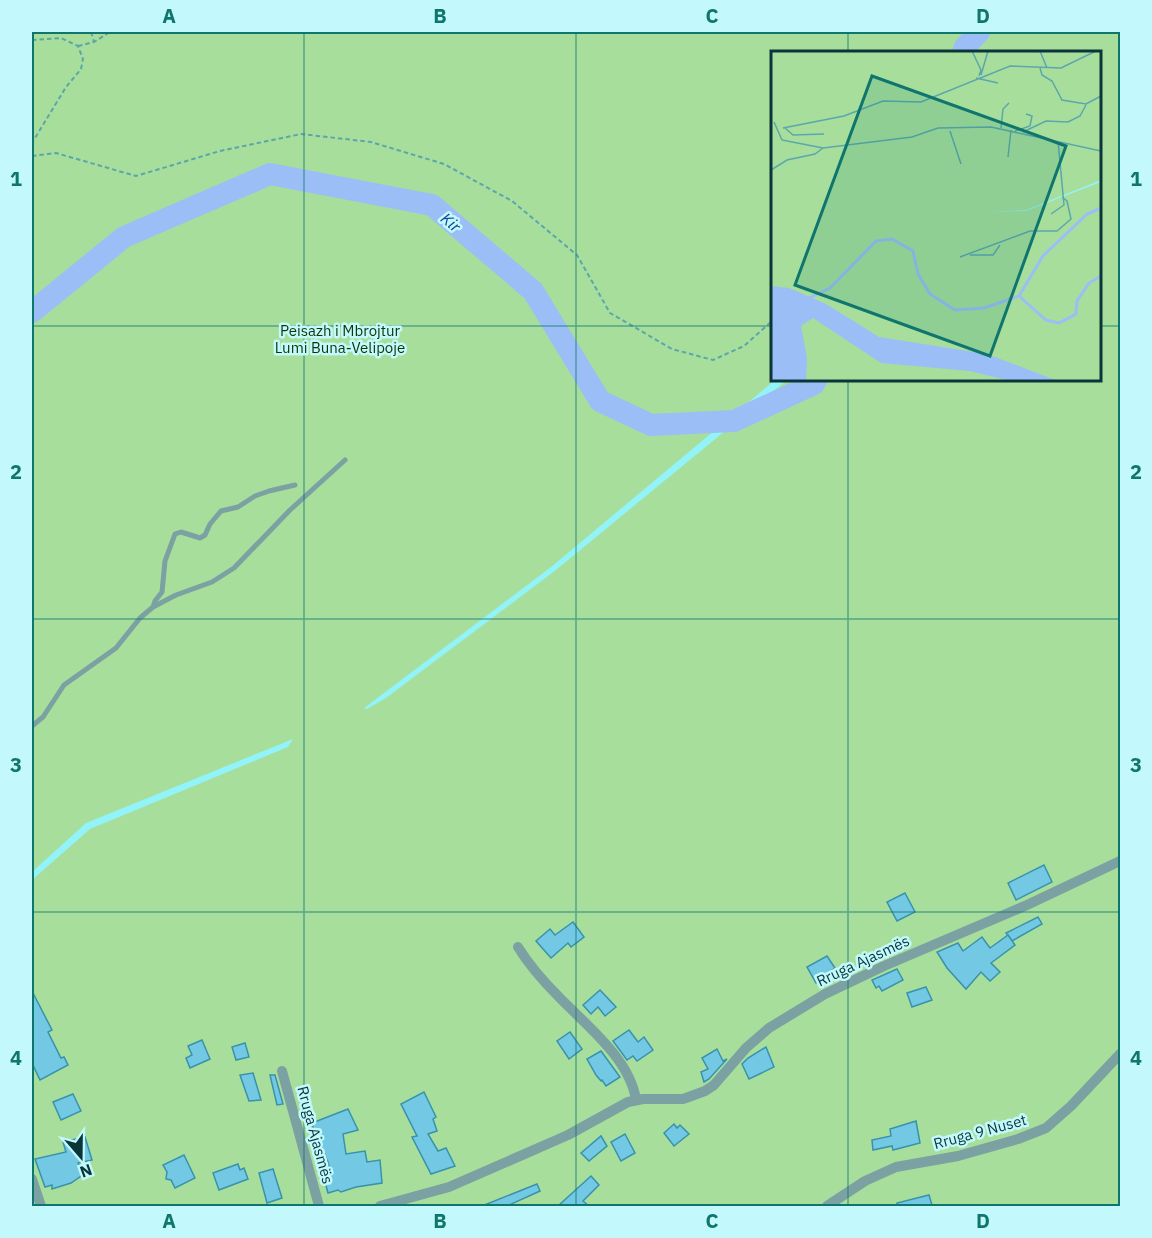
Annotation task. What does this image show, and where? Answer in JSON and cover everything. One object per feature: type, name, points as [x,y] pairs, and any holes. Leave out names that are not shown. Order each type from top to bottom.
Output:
[{"type":"street","name":"Rruga Ajasmës","points":[[380,1206],[458,1184],[568,1135],[618,1107],[636,1100],[683,1099],[705,1091],[714,1085],[746,1048],[769,1028],[825,994],[1027,905],[1120,861]]},
{"type":"street","points":[[518,946],[538,974],[605,1043],[626,1074],[636,1100]]},
{"type":"street","name":"Rruga 9 Nuset","points":[[826,1206],[865,1181],[896,1167],[958,1156],[1039,1131],[1064,1113],[1120,1054]]},
{"type":"street","name":"Rruga Ajasmës","points":[[282,1071],[319,1206]]},
{"type":"street","points":[[32,1179],[41,1206]]},
{"type":"lane","points":[[32,726],[43,717],[64,685],[116,648],[140,618],[153,607],[176,595],[212,582],[234,568],[290,510],[345,460]]},
{"type":"lane","points":[[153,607],[162,592],[165,561],[176,534],[181,532],[200,538],[205,535],[211,521],[221,511],[238,507],[255,496],[269,491],[295,485]]},
{"type":"path","points":[[91,32],[94,42]]},
{"type":"path","points":[[32,40],[61,38],[78,46],[94,42],[108,32]]},
{"type":"path","points":[[32,143],[66,87],[81,69],[83,59],[78,46]]},
{"type":"path","points":[[32,156],[56,153],[136,176],[220,151],[301,134],[371,141],[444,164],[512,201],[577,255],[610,312],[672,348],[712,360],[744,346],[771,322]]},
{"type":"green space","name":"Peisazh i Mbrojtur Lumi Buna-Velipoje","points":[[32,32],[1120,32],[1120,1206],[32,1206],[32,880],[90,829],[288,747],[293,739],[86,823],[32,872]]},
{"type":"building","points":[[1044,865],[1052,882],[1016,900],[1008,883]]},
{"type":"building","points":[[905,893],[915,912],[897,921],[887,902]]},
{"type":"building","points":[[1038,917],[1042,924],[1012,941],[1006,933]]},
{"type":"building","points":[[573,922],[584,937],[571,947],[568,943],[551,958],[536,941],[550,929],[555,935]]},
{"type":"building","points":[[1008,935],[1015,945],[991,963],[1000,972],[990,981],[981,972],[966,989],[947,968],[937,952],[958,943],[963,951],[982,937],[990,948]]},
{"type":"building","points":[[827,956],[835,968],[829,972],[830,975],[816,983],[807,967]]},
{"type":"building","points":[[897,969],[903,980],[882,991],[879,986],[876,988],[872,980]]},
{"type":"building","points":[[926,987],[932,1000],[912,1007],[907,993]]},
{"type":"building","points":[[600,990],[616,1007],[605,1016],[598,1007],[591,1014],[583,1005]]},
{"type":"building","points":[[32,991],[52,1030],[48,1032],[61,1058],[64,1057],[68,1065],[40,1080],[32,1063]]},
{"type":"building","points":[[629,1030],[638,1042],[644,1037],[653,1050],[637,1061],[633,1056],[627,1060],[613,1041]]},
{"type":"building","points":[[570,1032],[582,1049],[569,1059],[557,1041]]},
{"type":"building","points":[[202,1040],[210,1059],[190,1068],[186,1058],[192,1055],[188,1046]]},
{"type":"building","points":[[245,1043],[249,1057],[236,1060],[232,1047]]},
{"type":"building","points":[[766,1047],[774,1067],[749,1079],[742,1064]]},
{"type":"building","points":[[717,1049],[723,1061],[727,1059],[704,1082],[701,1072],[708,1069],[702,1058]]},
{"type":"building","points":[[601,1051],[620,1077],[606,1086],[596,1075],[587,1059]]},
{"type":"building","points":[[253,1073],[261,1100],[249,1101],[240,1075]]},
{"type":"building","points":[[270,1075],[275,1075],[283,1104],[277,1105]]},
{"type":"building","points":[[424,1092],[436,1117],[433,1119],[437,1131],[428,1134],[438,1151],[446,1148],[455,1166],[431,1174],[412,1137],[417,1136],[401,1104]]},
{"type":"building","points":[[73,1094],[81,1111],[61,1120],[53,1102]]},
{"type":"building","points":[[348,1109],[358,1130],[343,1134],[346,1154],[365,1151],[367,1162],[380,1160],[382,1183],[328,1193],[321,1167],[329,1165],[322,1147],[318,1147],[312,1123]]},
{"type":"building","points":[[916,1121],[920,1143],[893,1150],[892,1146],[873,1150],[872,1140],[891,1136],[890,1129]]},
{"type":"building","points":[[674,1124],[677,1128],[680,1125],[689,1134],[674,1146],[664,1133]]},
{"type":"building","points":[[625,1134],[635,1153],[621,1161],[611,1142]]},
{"type":"building","points":[[601,1136],[607,1146],[589,1161],[581,1153]]},
{"type":"building","points":[[85,1137],[92,1160],[78,1163],[84,1174],[71,1183],[52,1189],[52,1185],[45,1187],[35,1159],[66,1152],[63,1142]]},
{"type":"building","points":[[184,1155],[195,1178],[175,1188],[171,1180],[166,1179],[167,1172],[163,1165]]},
{"type":"building","points":[[238,1164],[240,1170],[244,1168],[248,1179],[219,1190],[213,1173]]},
{"type":"building","points":[[273,1169],[282,1198],[267,1203],[259,1173]]},
{"type":"building","points":[[591,1176],[599,1185],[583,1201],[589,1206],[558,1206]]},
{"type":"building","points":[[537,1184],[540,1191],[507,1206],[482,1206]]},
{"type":"building","points":[[929,1195],[932,1205],[897,1206],[897,1203]]},
{"type":"waterway","name":"Kir","points":[[963,51],[979,32]]},
{"type":"waterway","name":"Kir","points":[[32,312],[124,237],[270,174],[432,205],[533,291],[600,401],[651,425],[734,421],[814,384],[816,381]]}]
